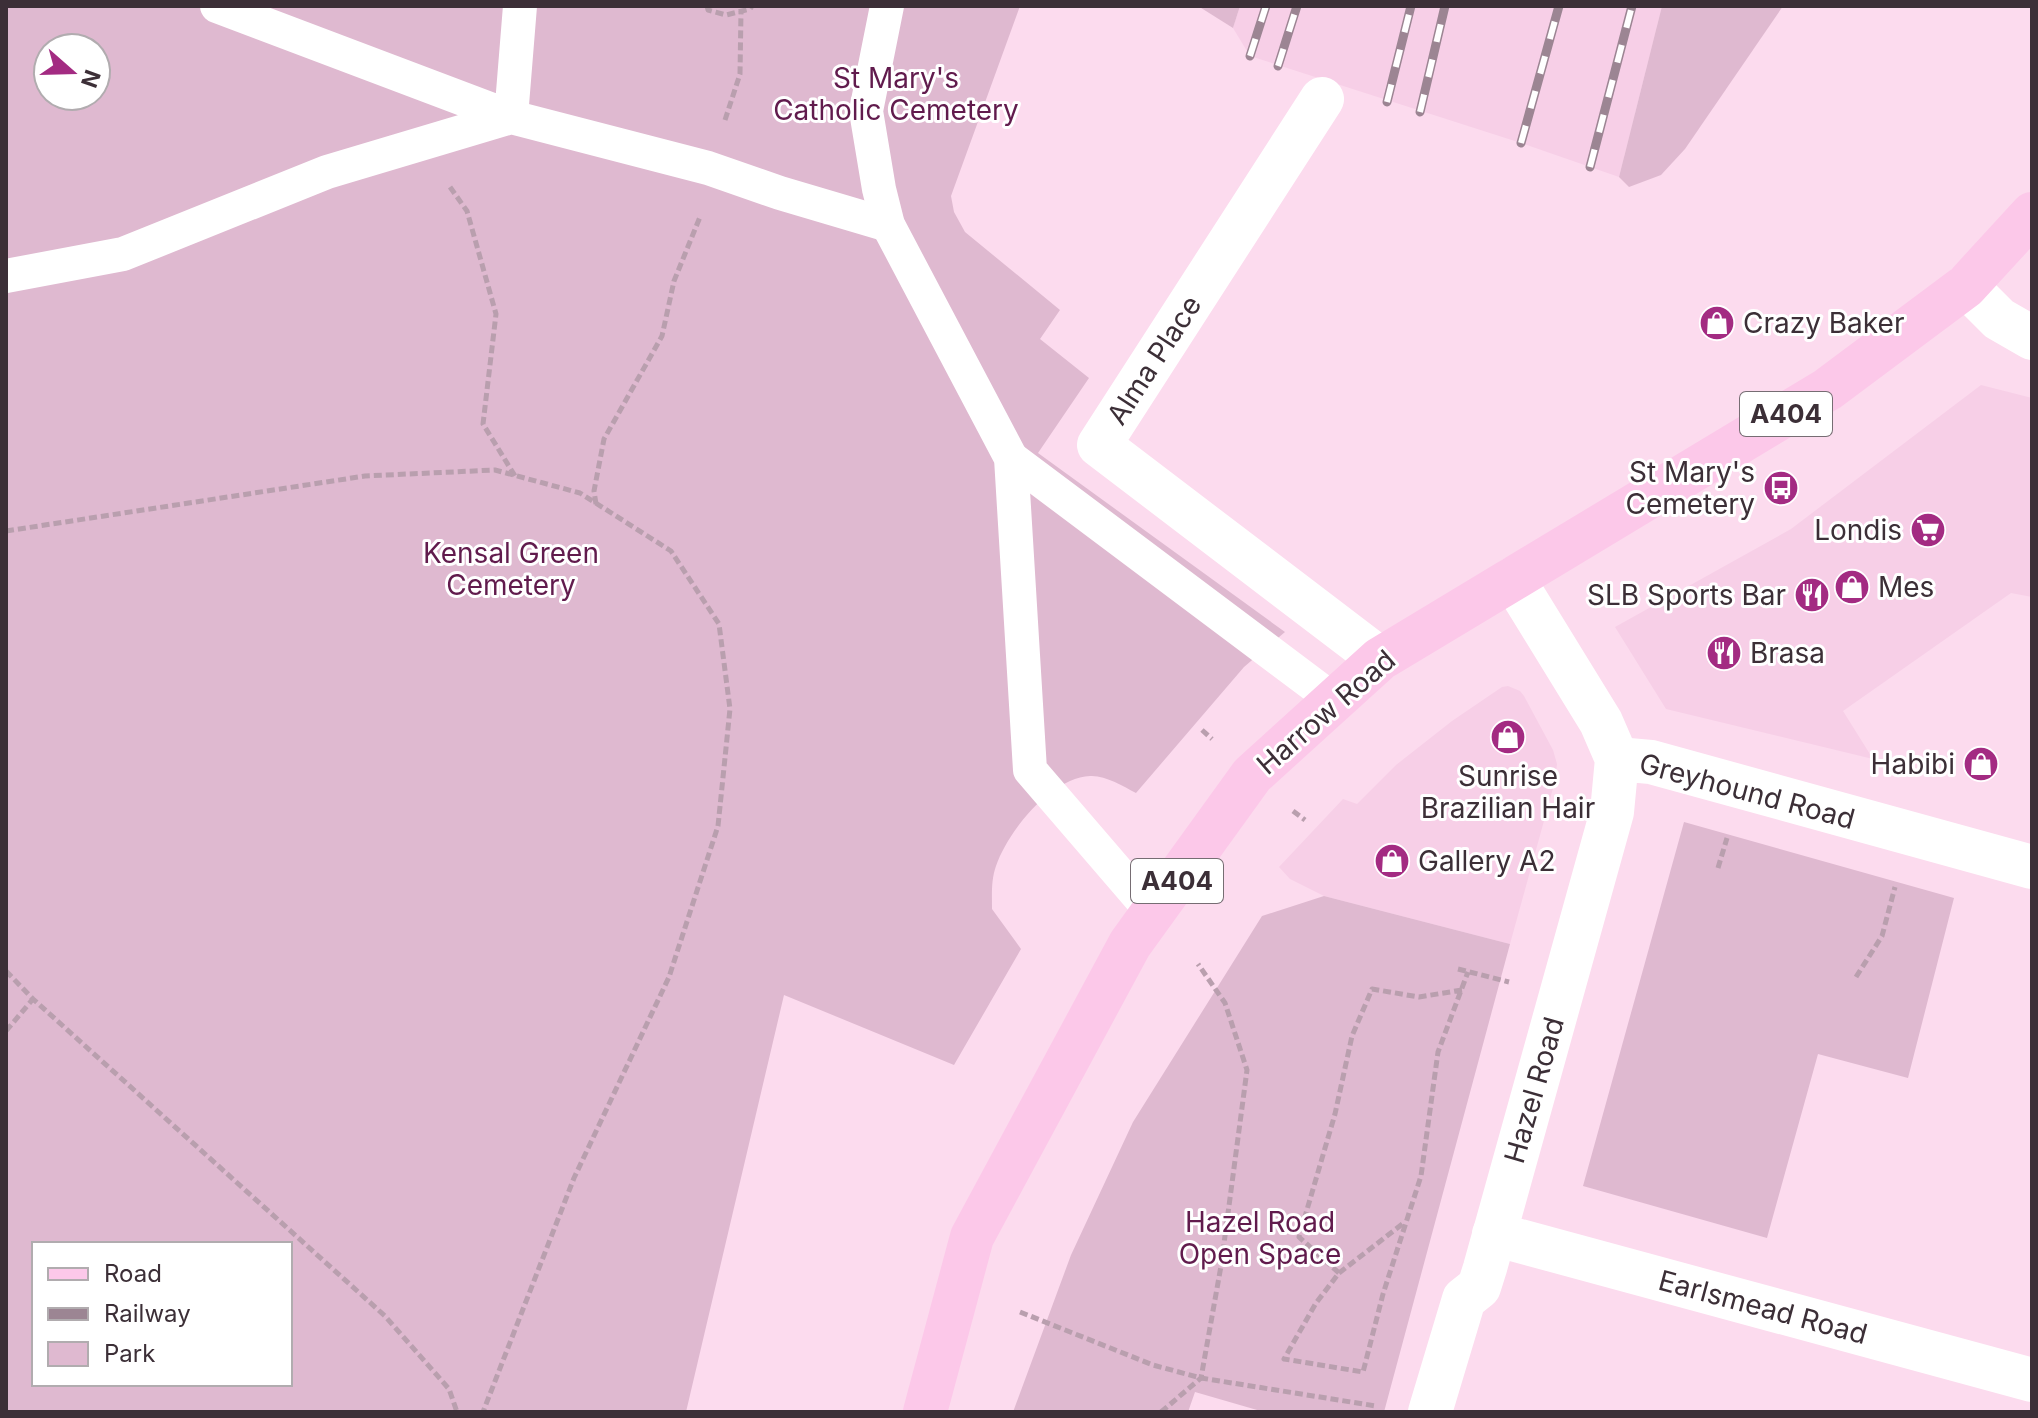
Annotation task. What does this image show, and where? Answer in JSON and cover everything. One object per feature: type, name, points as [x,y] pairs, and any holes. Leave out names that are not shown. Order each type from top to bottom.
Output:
[{"type":"main road","name":"Harrow Road","points":[[925,1412],[972,1237],[1130,944],[1252,775],[1380,659],[1828,389],[1966,286],[2032,214]]},
{"type":"street","name":"Alma Place","points":[[1322,99],[1099,445],[1380,659]]},
{"type":"street","points":[[1966,286],[1999,319],[2032,338]]},
{"type":"street","name":"Greyhound Road","points":[[1513,579],[1601,722],[1617,759],[1651,762],[2032,867]]},
{"type":"street","name":"Hazel Road","points":[[1430,1412],[1464,1299],[1479,1287],[1612,812],[1617,759]]},
{"type":"street","name":"Earlsmead Road","points":[[1494,1234],[2032,1380]]},
{"type":"lane","points":[[217,6],[511,117],[713,169],[780,193],[888,225]]},
{"type":"lane","points":[[511,117],[520,6]]},
{"type":"lane","points":[[887,6],[866,111],[879,189],[888,225],[1011,458],[1030,770],[1153,913]]},
{"type":"lane","points":[[6,276],[123,254],[327,172],[511,117]]},
{"type":"lane","points":[[1011,458],[1335,701]]},
{"type":"path","points":[[707,6],[708,10],[726,15],[752,6]]},
{"type":"path","points":[[596,504],[594,491],[604,439],[662,336],[674,281],[713,169],[740,74],[741,11]]},
{"type":"path","points":[[418,144],[467,211],[496,314],[483,424],[515,476]]},
{"type":"path","points":[[6,531],[365,476],[495,470],[580,493],[671,551],[719,624],[730,709],[718,826],[669,977],[574,1178],[483,1412]]},
{"type":"path","points":[[1718,868],[1727,836]]},
{"type":"path","points":[[1856,977],[1882,936],[1896,882]]},
{"type":"path","points":[[1161,1412],[1201,1378],[1221,1266],[1247,1070],[1225,1003],[1198,964]]},
{"type":"path","points":[[6,971],[33,999],[385,1316],[449,1389],[457,1412]]},
{"type":"path","points":[[1407,1221],[1339,1273],[1316,1303],[1284,1359],[1363,1372],[1383,1294],[1407,1221],[1421,1176],[1438,1052],[1468,972]]},
{"type":"path","points":[[1339,1273],[1299,1237],[1335,1114],[1352,1036],[1372,989],[1419,997],[1462,990]]},
{"type":"path","points":[[6,1031],[33,999]]},
{"type":"path","points":[[1020,1312],[1153,1365],[1201,1378],[1386,1407]]},
{"type":"shaded area","points":[[1240,6],[1662,6],[1619,177],[1250,56],[1233,28]]},
{"type":"shaded area","points":[[1981,385],[2032,398],[2032,597],[2011,593],[1843,711],[1873,759],[1666,709],[1615,627],[1791,529]]},
{"type":"shaded area","points":[[1508,686],[1524,696],[1553,750],[1557,764],[1510,944],[1324,896],[1290,879],[1279,867],[1343,799],[1357,804],[1396,765],[1452,721]]},
{"type":"green space","name":"Kensal Green Cemetery","points":[[6,6],[1020,6],[951,196],[954,212],[965,232],[1060,310],[1040,339],[1089,378],[1038,453],[1285,632],[1244,667],[1136,793],[1102,777],[1075,779],[1046,796],[1010,837],[996,866],[992,909],[1021,949],[954,1065],[784,995],[686,1412],[6,1412]]},
{"type":"green space","points":[[1198,6],[1240,6],[1233,28]]},
{"type":"green space","points":[[1662,6],[1783,6],[1685,149],[1661,175],[1629,187],[1619,177]]},
{"type":"green space","points":[[1684,822],[1954,898],[1908,1078],[1818,1054],[1767,1238],[1583,1186]]},
{"type":"green space","name":"Hazel Road Open Space","points":[[1324,896],[1510,944],[1384,1412],[1264,1412],[1195,1392],[1188,1412],[1013,1412],[1071,1255],[1133,1122],[1262,916]]},
{"type":"railway","points":[[1250,56],[1266,6]]},
{"type":"railway","points":[[1278,66],[1297,6]]},
{"type":"railway","points":[[1387,102],[1411,6]]},
{"type":"railway","points":[[1420,112],[1445,6]]},
{"type":"railway","points":[[1521,143],[1559,6]]},
{"type":"railway","points":[[1590,167],[1632,6]]},
{"type":"place","name":"Crazy Baker","points":[[1717,323]]},
{"type":"place","name":"St Mary's Cemetery","points":[[1781,488]]},
{"type":"place","name":"Londis","points":[[1928,530]]},
{"type":"place","name":"Mes","points":[[1852,587]]},
{"type":"place","name":"SLB Sports Bar","points":[[1812,595]]},
{"type":"place","name":"Brasa","points":[[1724,653]]},
{"type":"place","name":"Sunrise Brazilian Hair","points":[[1508,737]]},
{"type":"place","name":"Habibi","points":[[1981,764]]},
{"type":"place","name":"Gallery A2","points":[[1392,861]]},
{"type":"park label","name":"St Mary's Catholic Cemetery","points":[[896,94]]}]
